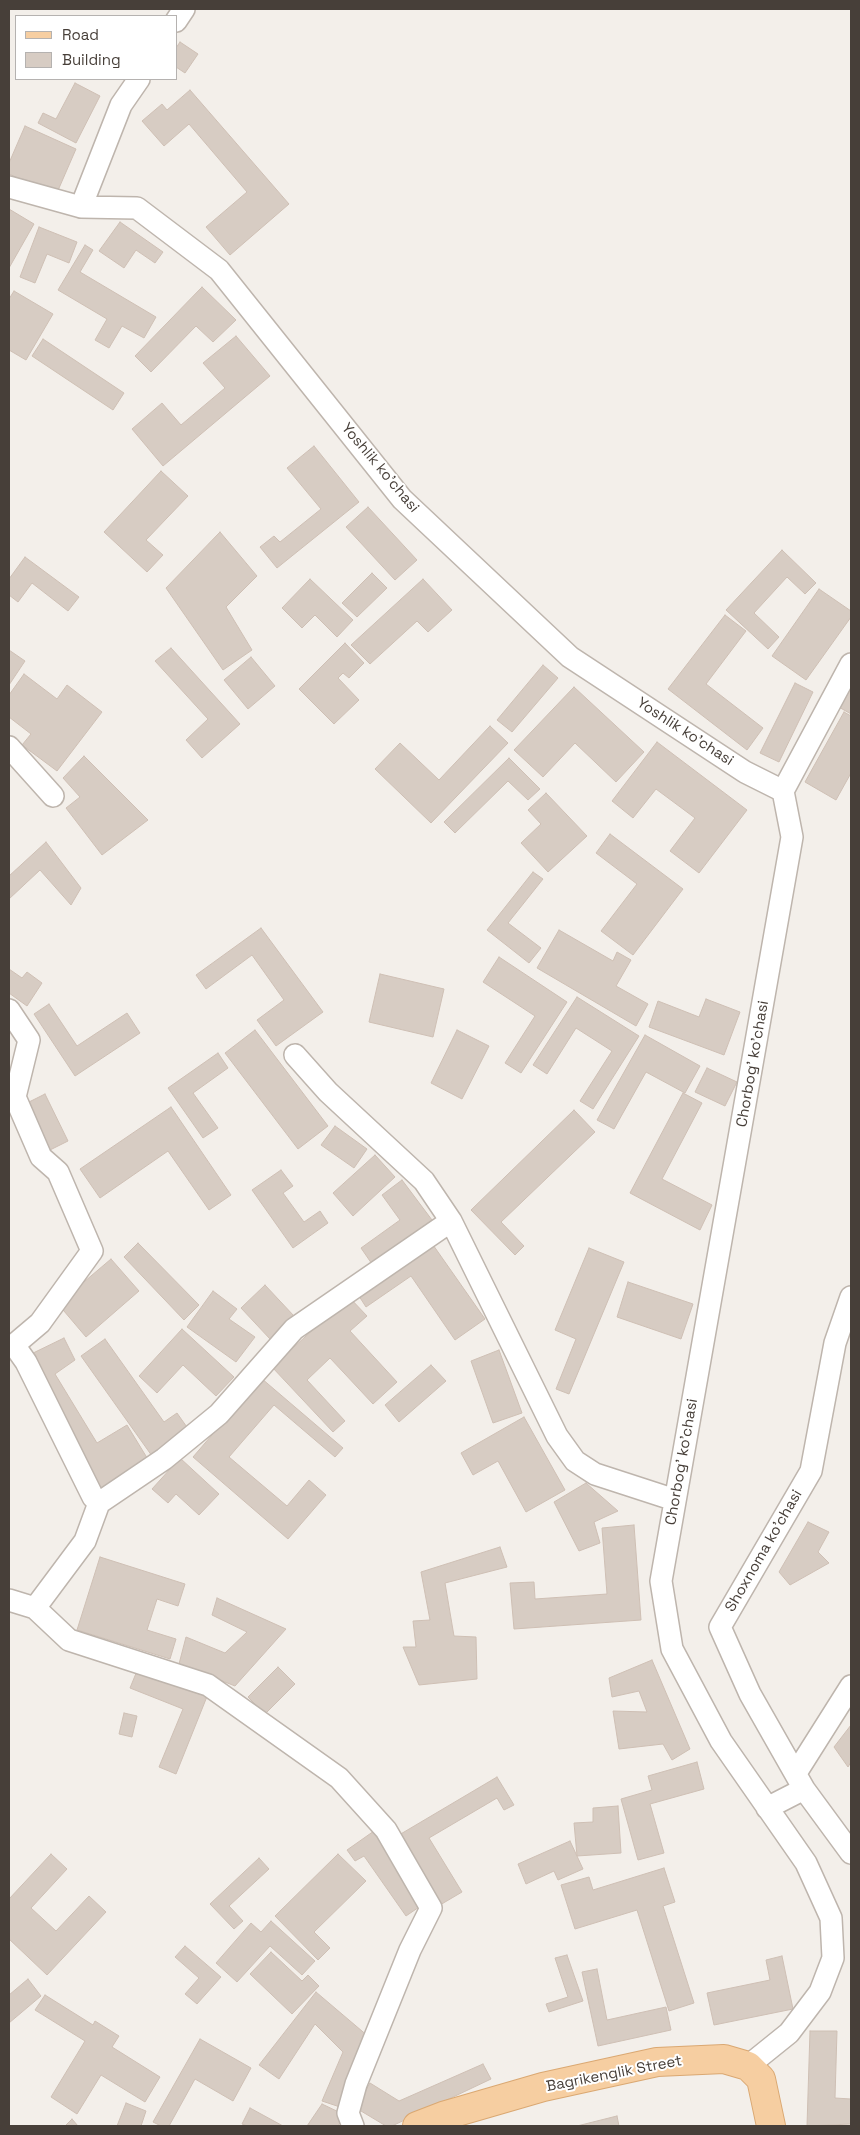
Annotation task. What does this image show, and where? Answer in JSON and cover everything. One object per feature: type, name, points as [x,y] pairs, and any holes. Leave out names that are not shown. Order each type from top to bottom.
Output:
[{"type":"main road","name":"Bagrikenglik Street","points":[[417,2126],[443,2116],[543,2087],[657,2062],[724,2059],[737,2061],[748,2066]]},
{"type":"main road","points":[[748,2066],[761,2079],[771,2126]]},
{"type":"street","points":[[81,207],[121,106],[137,80]]},
{"type":"street","name":"Yoshlik ko'chasi","points":[[9,187],[81,207],[137,208],[219,270],[402,499],[570,657],[745,772],[783,790]]},
{"type":"street","points":[[783,790],[851,664]]},
{"type":"street","points":[[9,747],[54,796]]},
{"type":"street","name":"Chorbog' ko'chasi","points":[[748,2066],[790,2034],[820,1992],[833,1958],[831,1918],[806,1863],[721,1741],[672,1649],[661,1581],[792,837],[783,790]]},
{"type":"street","points":[[9,1010],[29,1040],[15,1097],[42,1157],[58,1172],[92,1251],[40,1323],[11,1344],[26,1362],[93,1497],[99,1503]]},
{"type":"street","points":[[295,1055],[328,1092],[424,1181],[451,1221],[557,1436],[575,1460],[596,1474],[674,1500]]},
{"type":"street","points":[[35,1608],[85,1541],[99,1503],[164,1459],[219,1414],[294,1329],[451,1221]]},
{"type":"street","name":"Shoxnoma ko'chasi","points":[[800,1781],[750,1694],[720,1628],[811,1471],[835,1343],[851,1297]]},
{"type":"street","points":[[9,1600],[35,1608],[69,1640],[208,1686],[340,1778],[386,1830],[431,1908],[410,1950],[356,2084],[348,2113],[353,2126]]},
{"type":"street","points":[[767,1808],[800,1781],[851,1686]]},
{"type":"street","points":[[800,1781],[851,1854]]},
{"type":"building","points":[[180,42],[198,54],[185,73],[178,68],[178,45]]},
{"type":"building","points":[[75,83],[100,96],[76,143],[38,123],[43,113],[56,119]]},
{"type":"building","points":[[190,90],[289,204],[230,255],[206,227],[247,192],[189,124],[164,146],[142,121],[162,104],[167,110]]},
{"type":"building","points":[[25,126],[76,149],[56,195],[9,174],[9,163]]},
{"type":"building","points":[[9,209],[34,224],[9,268]]},
{"type":"building","points":[[120,222],[163,252],[155,263],[136,250],[124,268],[99,251]]},
{"type":"building","points":[[39,227],[77,242],[69,263],[47,254],[35,283],[20,277]]},
{"type":"building","points":[[85,245],[93,250],[80,272],[156,317],[144,338],[122,326],[109,348],[95,340],[107,319],[58,290]]},
{"type":"building","points":[[202,287],[236,320],[213,342],[196,326],[151,372],[135,356]]},
{"type":"building","points":[[14,291],[53,314],[26,360],[9,350],[9,299]]},
{"type":"building","points":[[236,336],[270,376],[163,466],[132,429],[162,403],[181,425],[225,388],[203,363]]},
{"type":"building","points":[[43,339],[124,393],[113,410],[32,356]]},
{"type":"building","points":[[314,446],[359,502],[277,568],[260,547],[274,536],[280,542],[321,509],[287,468]]},
{"type":"building","points":[[161,471],[188,496],[146,540],[163,555],[147,572],[104,532]]},
{"type":"building","points":[[368,507],[417,560],[395,580],[346,527]]},
{"type":"building","points":[[220,532],[257,576],[226,607],[252,650],[223,670],[166,588]]},
{"type":"building","points":[[782,550],[816,583],[805,594],[787,577],[754,613],[779,637],[768,649],[726,610]]},
{"type":"building","points":[[25,557],[79,597],[68,611],[32,583],[18,602],[9,595],[9,579]]},
{"type":"building","points":[[372,573],[387,588],[357,617],[342,603]]},
{"type":"building","points":[[310,579],[353,620],[337,637],[315,615],[302,628],[282,608]]},
{"type":"building","points":[[423,579],[452,610],[428,632],[417,621],[370,664],[351,645]]},
{"type":"building","points":[[819,589],[851,611],[851,617],[806,680],[772,656]]},
{"type":"building","points":[[725,615],[746,631],[706,684],[763,728],[747,750],[668,689]]},
{"type":"building","points":[[345,643],[364,663],[349,678],[343,673],[338,678],[359,700],[334,724],[299,689]]},
{"type":"building","points":[[171,648],[240,724],[202,758],[186,740],[208,719],[155,661]]},
{"type":"building","points":[[9,650],[25,661],[9,685]]},
{"type":"building","points":[[251,657],[275,686],[248,709],[224,680]]},
{"type":"building","points":[[543,665],[558,678],[512,732],[497,720]]},
{"type":"building","points":[[24,674],[57,699],[67,685],[102,712],[57,771],[22,745],[31,734],[9,717],[9,695]]},
{"type":"building","points":[[851,680],[851,714],[837,706]]},
{"type":"building","points":[[795,683],[813,692],[779,762],[760,753]]},
{"type":"building","points":[[574,687],[644,752],[616,782],[575,743],[543,777],[514,750]]},
{"type":"building","points":[[844,712],[851,716],[851,773],[836,800],[805,782]]},
{"type":"building","points":[[490,726],[508,743],[431,823],[375,769],[400,743],[439,780]]},
{"type":"building","points":[[657,742],[747,810],[699,873],[670,851],[695,818],[656,789],[633,818],[612,801]]},
{"type":"building","points":[[84,756],[148,820],[102,855],[66,808],[80,797],[63,778]]},
{"type":"building","points":[[509,758],[540,789],[528,800],[508,781],[455,833],[444,822]]},
{"type":"building","points":[[546,793],[587,836],[548,872],[521,843],[541,824],[528,810]]},
{"type":"building","points":[[610,834],[683,889],[633,955],[601,931],[637,884],[596,853]]},
{"type":"building","points":[[46,842],[81,888],[71,905],[40,870],[9,899],[9,876]]},
{"type":"building","points":[[533,872],[543,879],[508,923],[541,948],[529,963],[487,930]]},
{"type":"building","points":[[261,928],[323,1012],[276,1046],[257,1020],[284,1000],[252,955],[206,989],[196,975]]},
{"type":"building","points":[[559,930],[613,961],[617,952],[631,960],[616,986],[648,1004],[636,1026],[537,968]]},
{"type":"building","points":[[499,957],[567,1002],[521,1073],[505,1063],[535,1016],[483,982]]},
{"type":"building","points":[[9,969],[22,978],[27,972],[42,983],[27,1006],[9,993]]},
{"type":"building","points":[[380,974],[444,989],[433,1037],[369,1022]]},
{"type":"building","points":[[577,997],[639,1036],[593,1109],[580,1101],[612,1051],[576,1028],[547,1074],[533,1065]]},
{"type":"building","points":[[706,999],[740,1012],[724,1055],[649,1027],[658,1001],[699,1017]]},
{"type":"building","points":[[49,1004],[77,1046],[127,1013],[140,1033],[75,1076],[34,1014]]},
{"type":"building","points":[[255,1030],[328,1126],[298,1149],[225,1053]]},
{"type":"building","points":[[457,1030],[489,1046],[462,1099],[431,1083]]},
{"type":"building","points":[[645,1035],[700,1066],[685,1093],[646,1072],[614,1129],[597,1120]]},
{"type":"building","points":[[218,1053],[228,1068],[193,1093],[218,1128],[203,1138],[168,1088]]},
{"type":"building","points":[[707,1068],[737,1082],[725,1106],[695,1092]]},
{"type":"building","points":[[683,1093],[702,1103],[662,1179],[712,1205],[700,1230],[630,1193]]},
{"type":"building","points":[[45,1094],[68,1141],[50,1150],[27,1103]]},
{"type":"building","points":[[171,1107],[231,1195],[209,1210],[168,1151],[100,1198],[80,1169]]},
{"type":"building","points":[[574,1110],[595,1132],[501,1222],[524,1246],[515,1255],[471,1210]]},
{"type":"building","points":[[335,1126],[367,1149],[354,1168],[321,1145]]},
{"type":"building","points":[[375,1155],[395,1177],[353,1216],[333,1193]]},
{"type":"building","points":[[281,1170],[293,1186],[283,1193],[304,1222],[320,1211],[328,1223],[293,1248],[252,1190]]},
{"type":"building","points":[[402,1180],[432,1220],[372,1264],[361,1248],[400,1220],[382,1195]]},
{"type":"building","points":[[431,1242],[485,1319],[455,1340],[411,1276],[366,1307],[357,1293]]},
{"type":"building","points":[[138,1243],[199,1305],[184,1320],[124,1257]]},
{"type":"building","points":[[589,1248],[624,1262],[569,1394],[556,1389],[576,1339],[555,1330]]},
{"type":"building","points":[[111,1259],[139,1291],[86,1337],[58,1304]]},
{"type":"building","points":[[628,1282],[693,1304],[681,1339],[617,1317]]},
{"type":"building","points":[[265,1285],[294,1316],[270,1339],[241,1308]]},
{"type":"building","points":[[213,1291],[237,1309],[229,1319],[255,1337],[236,1362],[187,1327]]},
{"type":"building","points":[[349,1297],[367,1316],[350,1331],[397,1382],[373,1404],[330,1358],[307,1380],[345,1421],[333,1432],[272,1367]]},
{"type":"building","points":[[182,1329],[234,1377],[216,1396],[183,1365],[157,1393],[139,1376]]},
{"type":"building","points":[[64,1338],[75,1360],[55,1374],[97,1443],[127,1425],[149,1461],[100,1491],[27,1356]]},
{"type":"building","points":[[105,1339],[164,1422],[177,1413],[189,1430],[152,1456],[81,1356]]},
{"type":"building","points":[[499,1350],[522,1413],[493,1423],[471,1361]]},
{"type":"building","points":[[431,1365],[446,1381],[399,1422],[385,1405]]},
{"type":"building","points":[[261,1378],[343,1448],[335,1457],[274,1405],[229,1457],[287,1506],[309,1480],[326,1495],[288,1539],[193,1457]]},
{"type":"building","points":[[524,1417],[565,1490],[526,1512],[498,1461],[473,1475],[461,1453]]},
{"type":"building","points":[[180,1458],[219,1494],[199,1515],[176,1494],[168,1503],[152,1489]]},
{"type":"building","points":[[586,1483],[618,1511],[594,1522],[600,1543],[579,1551],[554,1502]]},
{"type":"building","points":[[808,1522],[829,1532],[818,1552],[829,1563],[790,1585],[779,1572]]},
{"type":"building","points":[[634,1525],[641,1620],[514,1629],[510,1583],[534,1582],[535,1599],[607,1594],[602,1528]]},
{"type":"building","points":[[500,1547],[507,1567],[445,1583],[454,1636],[476,1637],[477,1679],[419,1685],[403,1647],[416,1647],[413,1621],[430,1620],[421,1572]]},
{"type":"building","points":[[100,1557],[185,1584],[178,1606],[157,1599],[147,1630],[176,1639],[170,1659],[77,1630]]},
{"type":"building","points":[[217,1598],[286,1629],[235,1686],[179,1664],[186,1637],[225,1653],[247,1632],[212,1615]]},
{"type":"building","points":[[652,1660],[690,1749],[672,1760],[663,1744],[619,1749],[613,1711],[647,1712],[639,1691],[612,1697],[609,1678]]},
{"type":"building","points":[[139,1666],[208,1694],[176,1774],[159,1767],[183,1709],[130,1688]]},
{"type":"building","points":[[278,1667],[295,1684],[265,1714],[248,1697]]},
{"type":"building","points":[[124,1713],[137,1716],[132,1737],[119,1734]]},
{"type":"building","points":[[851,1725],[851,1762],[848,1767],[834,1747]]},
{"type":"building","points":[[697,1762],[704,1789],[650,1804],[664,1853],[638,1860],[621,1799],[652,1790],[648,1776]]},
{"type":"building","points":[[497,1777],[514,1805],[504,1810],[497,1798],[429,1838],[462,1892],[440,1905],[399,1835]]},
{"type":"building","points":[[618,1806],[621,1853],[577,1856],[574,1823],[593,1822],[593,1808]]},
{"type":"building","points":[[374,1831],[425,1903],[406,1916],[364,1856],[355,1861],[347,1850]]},
{"type":"building","points":[[570,1841],[583,1869],[558,1880],[554,1871],[526,1884],[518,1864]]},
{"type":"building","points":[[51,1854],[67,1869],[31,1908],[56,1931],[89,1896],[106,1912],[47,1975],[9,1939],[9,1899]]},
{"type":"building","points":[[338,1854],[366,1881],[314,1932],[330,1948],[318,1960],[275,1916]]},
{"type":"building","points":[[259,1858],[269,1869],[229,1906],[243,1921],[234,1929],[210,1904]]},
{"type":"building","points":[[664,1868],[675,1902],[663,1906],[694,2003],[669,2011],[637,1910],[575,1929],[561,1885],[589,1877],[593,1890]]},
{"type":"building","points":[[271,1921],[315,1961],[302,1975],[270,1946],[237,1982],[216,1963],[251,1923],[261,1932]]},
{"type":"building","points":[[185,1946],[221,1977],[197,2004],[185,1994],[199,1978],[175,1957]]},
{"type":"building","points":[[271,1952],[302,1981],[308,1975],[319,1986],[292,2014],[250,1974]]},
{"type":"building","points":[[567,1955],[583,2001],[549,2012],[546,2004],[568,1997],[555,1958]]},
{"type":"building","points":[[782,1956],[793,2009],[714,2025],[707,1993],[770,1980],[766,1960]]},
{"type":"building","points":[[597,1969],[607,2020],[666,2007],[671,2030],[598,2046],[582,1972]]},
{"type":"building","points":[[28,1979],[41,1996],[9,2023],[9,1995]]},
{"type":"building","points":[[316,1992],[369,2037],[343,2108],[322,2101],[343,2052],[315,2024],[279,2079],[259,2065]]},
{"type":"building","points":[[45,1995],[93,2025],[95,2021],[119,2036],[112,2047],[160,2077],[145,2102],[101,2075],[77,2114],[51,2097],[85,2041],[35,2010]]},
{"type":"building","points":[[810,2031],[837,2031],[835,2098],[851,2099],[851,2124],[807,2126]]},
{"type":"building","points":[[200,2039],[251,2068],[233,2101],[195,2079],[169,2126],[161,2126],[153,2122]]},
{"type":"building","points":[[483,2064],[491,2079],[392,2126],[386,2126],[356,2108],[370,2083],[399,2101]]},
{"type":"building","points":[[126,2103],[146,2111],[141,2126],[117,2126]]},
{"type":"building","points":[[322,2104],[345,2115],[338,2126],[307,2126]]},
{"type":"building","points":[[250,2108],[283,2126],[247,2126],[242,2124]]},
{"type":"building","points":[[617,2116],[619,2126],[577,2126]]},
{"type":"building","points":[[72,2119],[78,2126],[65,2126]]}]
